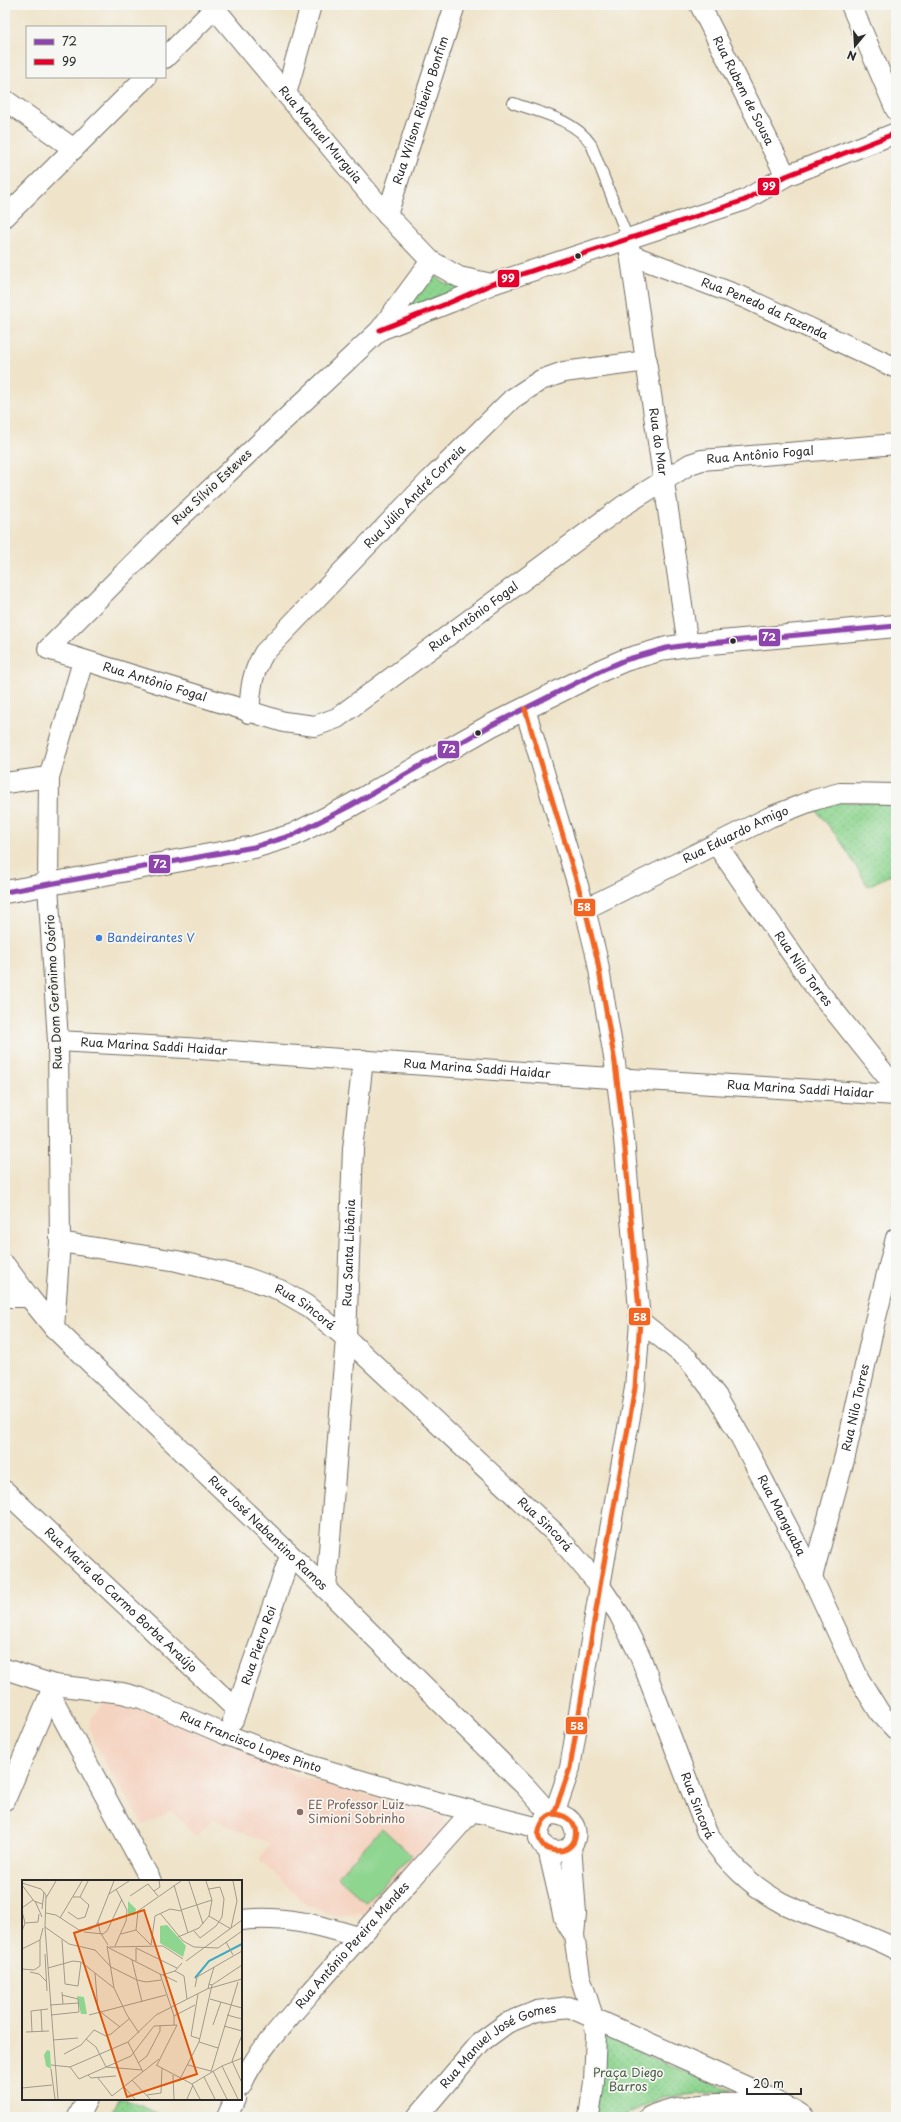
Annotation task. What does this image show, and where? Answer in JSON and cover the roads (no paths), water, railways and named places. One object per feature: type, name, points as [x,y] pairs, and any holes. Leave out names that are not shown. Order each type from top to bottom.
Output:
[{"type":"street","points":[[286,94],[311,5]]},
{"type":"street","name":"Rua Wilson Ribeiro Bonfim","points":[[387,215],[455,5]]},
{"type":"street","name":"Rua Rubem de Sousa","points":[[700,5],[786,176]]},
{"type":"street","points":[[851,5],[896,110]]},
{"type":"street","points":[[166,57],[213,6]]},
{"type":"street","name":"Rua Manuel Murguia","points":[[213,6],[387,215],[431,261],[459,277],[492,284]]},
{"type":"street","points":[[5,217],[145,78]]},
{"type":"street","points":[[5,100],[74,149]]},
{"type":"street","points":[[380,330],[492,284],[629,247],[745,200],[786,176],[896,133]]},
{"type":"street","name":"Rua do Mar","points":[[629,247],[688,645]]},
{"type":"street","name":"Rua Penedo da Fazenda","points":[[629,247],[745,298],[896,368]]},
{"type":"street","points":[[380,330],[431,261]]},
{"type":"street","name":"Rua Sílvio Esteves","points":[[48,649],[170,527],[380,330]]},
{"type":"street","name":"Rua Júlio André Correia","points":[[249,713],[251,683],[255,668],[264,653],[430,480],[512,399],[541,380],[564,372],[647,361]]},
{"type":"street","name":"Rua Antônio Fogal","points":[[48,649],[249,713],[302,726],[315,726],[337,718],[623,506],[663,479],[690,464],[702,460],[896,444]]},
{"type":"street","points":[[5,892],[48,886],[254,848],[294,835],[350,806],[490,726],[626,660],[667,648],[688,645],[896,626]]},
{"type":"street","name":"Rua Dom Gerônimo Osório","points":[[54,1328],[60,1242],[58,1041],[48,886],[49,777],[83,661]]},
{"type":"street","points":[[525,709],[598,958],[616,1078],[630,1198],[640,1321],[635,1388],[570,1768],[572,1822]]},
{"type":"street","points":[[5,783],[49,777]]},
{"type":"street","name":"Rua Eduardo Amigo","points":[[585,910],[770,818],[834,794],[896,794]]},
{"type":"street","name":"Rua Nilo Torres","points":[[717,844],[812,983],[896,1088]]},
{"type":"street","name":"Rua Marina Saddi Haidar","points":[[58,1041],[186,1048],[616,1078],[896,1095]]},
{"type":"street","name":"Rua Santa Libânia","points":[[326,1589],[346,1338],[353,1149],[363,1060]]},
{"type":"street","name":"Rua Nilo Torres","points":[[812,1577],[845,1456],[874,1325],[896,1238]]},
{"type":"street","name":"Rua Sincorá","points":[[60,1242],[177,1262],[247,1278],[280,1290],[306,1305],[346,1338],[555,1533],[600,1586],[618,1614],[640,1656],[705,1825],[717,1848],[750,1881],[782,1902],[896,1949]]},
{"type":"street","name":"Rua José Nabantino Ramos","points":[[5,1265],[54,1328],[326,1589],[525,1786],[546,1829]]},
{"type":"street","points":[[5,1297],[29,1297]]},
{"type":"street","name":"Rua Manguaba","points":[[640,1321],[688,1359],[718,1398],[741,1438],[812,1577],[859,1679],[880,1712],[896,1730]]},
{"type":"street","name":"Rua Maria do Carmo Borba Araújo","points":[[5,1491],[237,1710]]},
{"type":"street","name":"Rua Pietro Roi","points":[[227,1735],[290,1556]]},
{"type":"street","name":"Rua Francisco Lopes Pinto","points":[[5,1669],[52,1690],[122,1693],[141,1698],[227,1735],[295,1761],[472,1811],[546,1829]]},
{"type":"street","points":[[5,1800],[52,1690]]},
{"type":"street","points":[[52,1690],[150,1880]]},
{"type":"street","points":[[570,1768],[546,1829],[564,1918],[574,1935]]},
{"type":"street","name":"Rua Antônio Pereira Mendes","points":[[242,2084],[247,2072],[270,2041],[358,1937],[472,1811]]},
{"type":"street","points":[[562,1814],[572,1822],[576,1829],[575,1838],[571,1845],[565,1850],[556,1852],[546,1829],[562,1814]]},
{"type":"street","points":[[571,1845],[576,1914],[574,1935],[580,1976],[594,2020],[596,2034],[594,2082],[589,2117]]},
{"type":"street","points":[[242,1920],[286,1919],[311,1923],[358,1937]]},
{"type":"street","name":"Rua Manuel José Gomes","points":[[416,2117],[481,2042],[507,2023],[537,2011],[569,2008],[594,2020],[640,2038],[679,2058],[756,2091],[798,2113]]},
{"type":"street","points":[[78,2117],[86,2100]]},
{"type":"street","points":[[227,2117],[235,2100]]},
{"type":"street","points":[[650,2117],[684,2106],[730,2103],[798,2113]]},
{"type":"lane","points":[[513,103],[570,124],[583,132],[591,144],[629,247]]},
{"type":"place","name":"Bandeirantes V","points":[[99,938]]},
{"type":"place","name":"EE Professor Luiz Simioni Sobrinho","points":[[300,1812]]},
{"type":"park label","name":"Praça Diego Barros","points":[[628,2080]]}]
